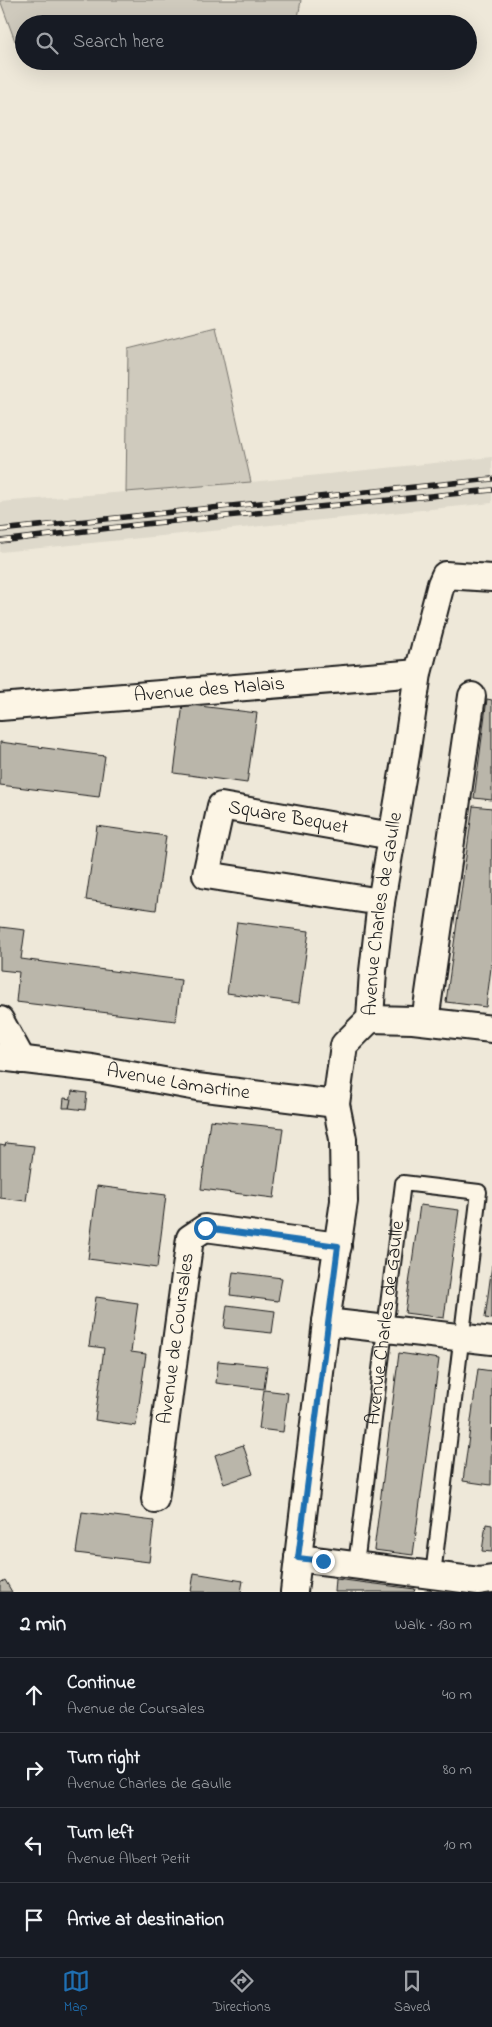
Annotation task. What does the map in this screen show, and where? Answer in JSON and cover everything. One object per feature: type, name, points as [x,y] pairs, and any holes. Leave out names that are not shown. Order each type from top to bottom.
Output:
[{"type":"street","name":"Avenue Charles de Gaulle","points":[[294,1592],[326,1322],[344,1201],[343,1139],[336,1104],[344,1045],[370,1020],[381,902],[418,673],[445,575],[492,578]]},
{"type":"street","name":"Avenue des Malais","points":[[0,707],[418,673]]},
{"type":"street","points":[[425,1021],[472,696]]},
{"type":"street","name":"Square Bequet","points":[[381,902],[206,875],[221,806],[392,836]]},
{"type":"street","name":"Avenue Lamartine","points":[[0,1020],[11,1058],[92,1068],[197,1086],[336,1104]]},
{"type":"street","points":[[370,1020],[425,1021],[492,1029]]},
{"type":"street","name":"Avenue de Coursales","points":[[155,1499],[190,1238],[205,1228],[338,1246]]},
{"type":"street","points":[[326,1322],[492,1341]]},
{"type":"street","points":[[298,1558],[479,1581],[492,1579]]},
{"type":"lane","name":"Avenue Charles de Gaulle","points":[[356,1565],[403,1183],[479,1192],[433,1575]]},
{"type":"shaded area","points":[[0,0],[301,0],[298,15],[15,15],[15,41]]},
{"type":"shaded area","points":[[216,327],[251,482],[126,492],[128,349]]},
{"type":"shaded area","points":[[492,457],[492,503],[0,552],[0,502],[251,482]]},
{"type":"building","points":[[487,699],[492,700],[492,800],[474,798]]},
{"type":"building","points":[[183,704],[257,713],[247,783],[174,773]]},
{"type":"building","points":[[0,742],[105,756],[99,797],[0,785]]},
{"type":"building","points":[[473,806],[492,808],[492,960],[486,1007],[446,1002]]},
{"type":"building","points":[[97,826],[166,836],[156,910],[86,900]]},
{"type":"building","points":[[237,922],[309,931],[299,1003],[227,993]]},
{"type":"building","points":[[0,927],[25,930],[21,959],[181,980],[176,1021],[16,1002],[19,972],[0,970]]},
{"type":"building","points":[[72,1091],[87,1093],[85,1110],[69,1108]]},
{"type":"building","points":[[64,1098],[71,1099],[69,1108],[63,1108]]},
{"type":"building","points":[[210,1120],[283,1128],[274,1198],[201,1189]]},
{"type":"building","points":[[6,1143],[34,1146],[26,1201],[0,1198],[0,1145],[5,1146]]},
{"type":"building","points":[[97,1186],[166,1195],[157,1268],[88,1259]]},
{"type":"building","points":[[420,1205],[459,1210],[444,1318],[405,1313]]},
{"type":"building","points":[[492,1265],[492,1319],[485,1318]]},
{"type":"building","points":[[233,1272],[282,1278],[278,1301],[230,1295]]},
{"type":"building","points":[[96,1297],[138,1303],[131,1352],[146,1354],[136,1426],[95,1420],[104,1348],[89,1346]]},
{"type":"building","points":[[227,1305],[275,1311],[272,1333],[224,1328]]},
{"type":"building","points":[[399,1353],[439,1359],[413,1555],[374,1550]]},
{"type":"building","points":[[218,1361],[267,1366],[264,1389],[216,1383]]},
{"type":"building","points":[[478,1369],[492,1371],[491,1485],[463,1481]]},
{"type":"building","points":[[264,1390],[288,1393],[283,1432],[259,1429]]},
{"type":"building","points":[[243,1445],[253,1474],[224,1484],[215,1455]]},
{"type":"building","points":[[82,1512],[154,1521],[149,1562],[76,1553]]},
{"type":"building","points":[[486,1524],[492,1525],[492,1552],[482,1551]]},
{"type":"building","points":[[194,1573],[243,1581],[241,1592],[191,1592]]},
{"type":"building","points":[[336,1579],[415,1589],[414,1592],[335,1592]]},
{"type":"building","points":[[5,1580],[12,1592],[0,1592],[0,1583]]},
{"type":"railway","points":[[0,530],[492,479]]},
{"type":"railway","points":[[0,541],[144,524],[492,490]]},
{"type":"route","points":[[205,1228],[338,1246],[326,1322],[298,1558],[323,1561]]}]
